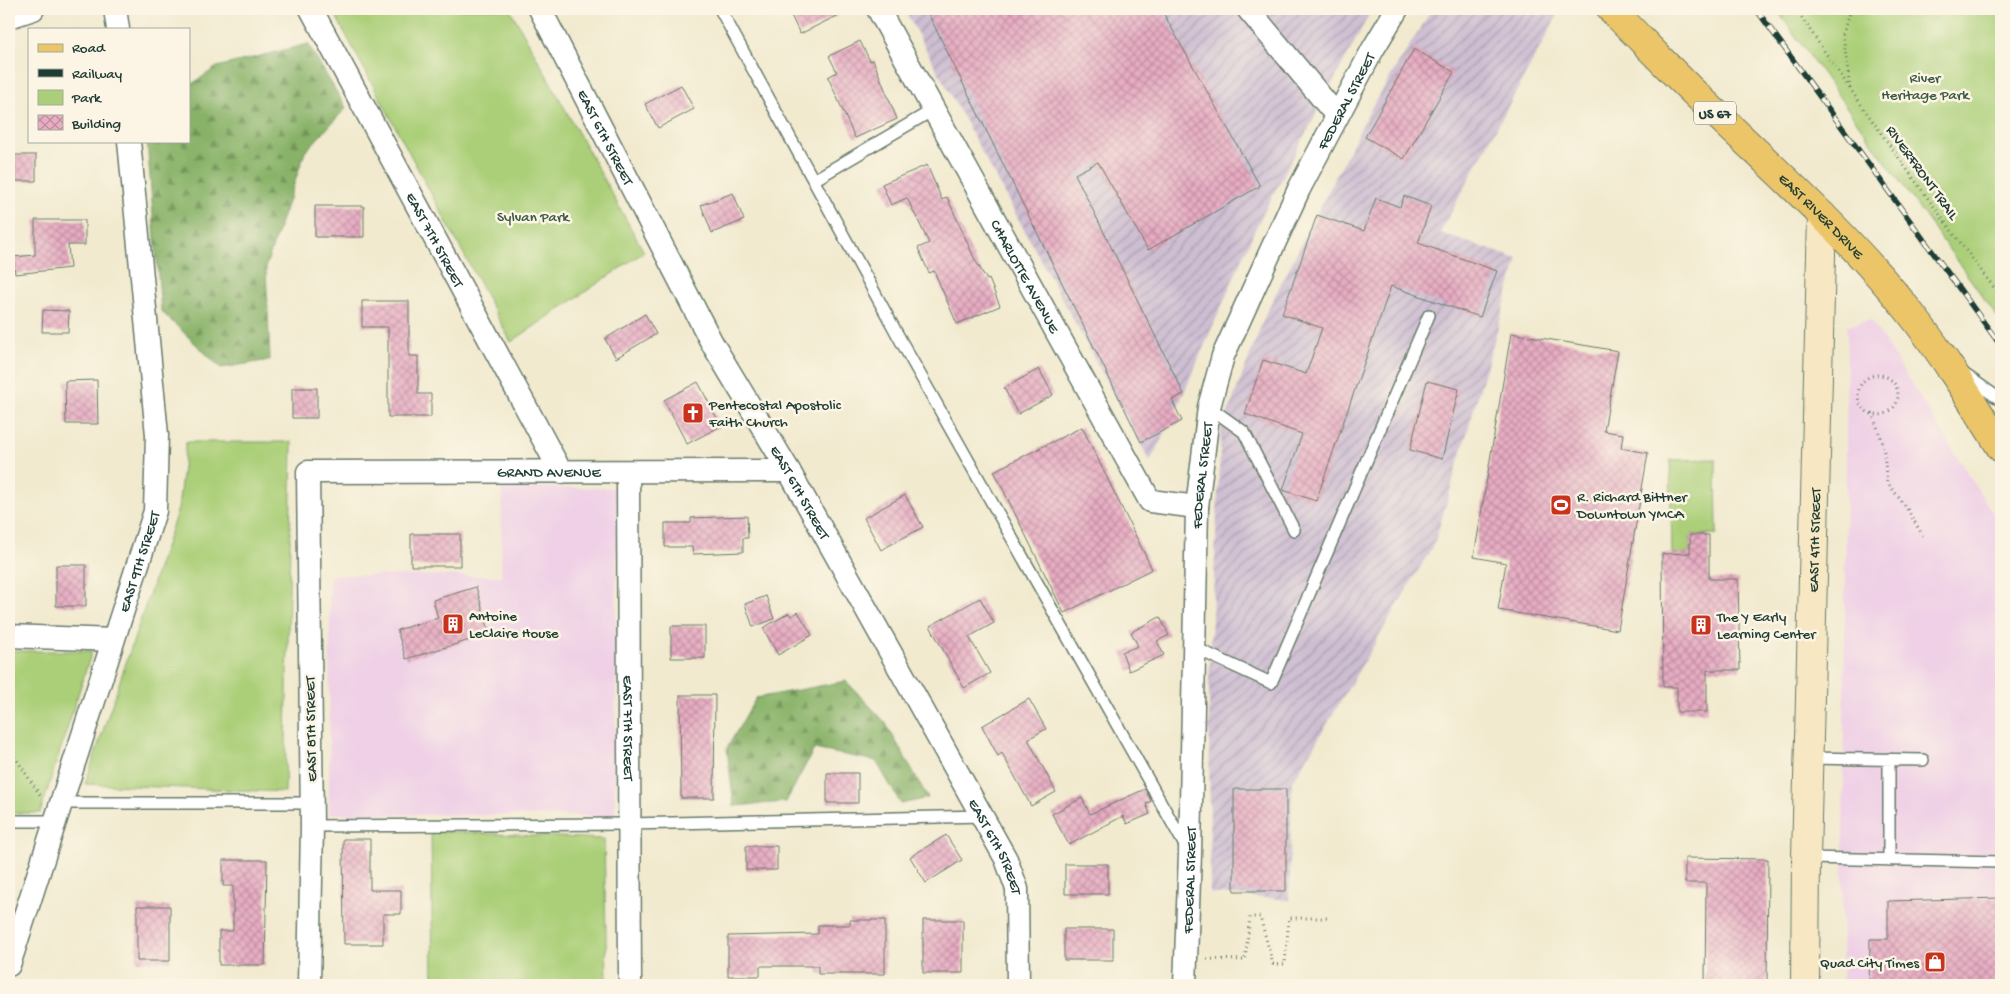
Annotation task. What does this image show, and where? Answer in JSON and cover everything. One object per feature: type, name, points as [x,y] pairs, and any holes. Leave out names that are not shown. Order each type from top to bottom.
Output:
[{"type":"main road","name":"EAST RIVER DRIVE","points":[[1618,11],[1705,104],[1822,215],[1908,310],[1948,362],[2001,448]]},
{"type":"main road","name":"EAST 4TH STREET","points":[[1805,985],[1808,758],[1822,215]]},
{"type":"street","points":[[9,17],[32,9]]},
{"type":"street","points":[[115,9],[118,28]]},
{"type":"street","name":"EAST 7TH STREET","points":[[312,9],[561,472]]},
{"type":"street","name":"EAST 6TH STREET","points":[[540,9],[712,343],[788,471],[1006,859],[1017,889],[1018,985]]},
{"type":"street","name":"CHARLOTTE AVENUE","points":[[878,9],[1150,501],[1197,507]]},
{"type":"street","points":[[1248,9],[1337,116]]},
{"type":"street","name":"FEDERAL STREET","points":[[1185,985],[1190,854],[1197,507],[1209,407],[1223,356],[1299,189],[1373,49],[1397,9]]},
{"type":"street","name":"EAST 9TH STREET","points":[[9,965],[53,808],[113,640],[155,511],[157,435],[130,142]]},
{"type":"street","name":"GRAND AVENUE","points":[[308,472],[788,471]]},
{"type":"street","name":"EAST 8TH STREET","points":[[308,472],[312,826],[309,985]]},
{"type":"street","name":"EAST 7TH STREET","points":[[628,472],[630,985]]},
{"type":"street","points":[[9,636],[113,640]]},
{"type":"lane","points":[[720,9],[906,350],[1190,854]]},
{"type":"lane","points":[[814,180],[933,110]]},
{"type":"lane","points":[[1193,647],[1271,684],[1429,315]]},
{"type":"lane","points":[[1948,362],[2001,400]]},
{"type":"lane","points":[[1209,407],[1244,432],[1294,530]]},
{"type":"lane","points":[[1808,758],[1923,760]]},
{"type":"lane","points":[[1889,759],[1889,860]]},
{"type":"lane","points":[[9,821],[53,808],[311,803]]},
{"type":"lane","points":[[312,826],[629,824],[983,816]]},
{"type":"lane","points":[[1806,858],[2001,862]]},
{"type":"path","name":"RIVERFRONT TRAIL","points":[[1796,9],[1850,90],[1931,204],[2001,297]]},
{"type":"path","points":[[1850,9],[1843,34],[1850,90]]},
{"type":"path","points":[[1872,413],[1883,414],[1889,411],[1896,401],[1897,389],[1890,379],[1884,376],[1872,376],[1862,383],[1858,394],[1862,406],[1872,413],[1883,443],[1887,482],[1906,507],[1923,536]]},
{"type":"path","points":[[9,748],[53,808]]},
{"type":"path","points":[[1186,959],[1245,960],[1250,917],[1260,917],[1274,964],[1285,964],[1289,918],[1327,918]]},
{"type":"shaded area","points":[[904,9],[1372,9],[1255,229],[1172,420],[1150,461]]},
{"type":"shaded area","points":[[1432,9],[1550,9],[1557,16],[1440,233],[1518,259],[1435,542],[1292,783],[1289,900],[1210,893],[1209,679],[1221,431],[1266,313],[1370,110]]},
{"type":"shaded area","points":[[1871,320],[2001,526],[2001,985],[1842,985],[1847,326]]},
{"type":"shaded area","points":[[502,487],[617,488],[615,816],[329,814],[330,575],[501,576]]},
{"type":"green space","name":"Sylvan Park","points":[[332,9],[510,9],[644,252],[511,342]]},
{"type":"green space","name":"River Heritage Park","points":[[1776,9],[2001,9],[2001,322]]},
{"type":"green space","points":[[308,44],[346,108],[305,152],[266,266],[270,360],[221,368],[161,311],[147,142],[190,142],[190,85],[217,67]]},
{"type":"green space","points":[[186,442],[292,442],[285,792],[85,784],[178,509]]},
{"type":"green space","points":[[1716,459],[1717,534],[1690,535],[1690,553],[1672,554],[1670,460]]},
{"type":"green space","points":[[9,651],[92,651],[40,813],[9,813]]},
{"type":"green space","points":[[846,681],[885,722],[928,798],[901,804],[876,761],[814,749],[786,802],[734,806],[727,748],[756,698]]},
{"type":"green space","points":[[431,831],[604,839],[607,985],[433,985]]},
{"type":"building","points":[[788,9],[851,9],[800,34]]},
{"type":"building","points":[[926,9],[1161,9],[1260,186],[1148,250],[1098,162],[1075,174],[1184,394],[1172,400],[1182,421],[1141,442]]},
{"type":"building","points":[[860,41],[870,61],[873,60],[897,119],[855,138],[828,77],[837,72],[829,56]]},
{"type":"building","points":[[1414,49],[1454,72],[1404,159],[1365,137]]},
{"type":"building","points":[[681,85],[694,109],[658,128],[645,104]]},
{"type":"building","points":[[9,155],[36,155],[36,181],[9,181]]},
{"type":"building","points":[[927,165],[942,200],[947,197],[975,260],[987,280],[989,279],[1000,306],[957,324],[934,271],[929,273],[918,248],[929,243],[907,198],[891,205],[882,184]]},
{"type":"building","points":[[733,193],[744,220],[712,233],[701,205]]},
{"type":"building","points":[[1404,196],[1431,206],[1418,243],[1497,271],[1480,317],[1391,286],[1316,501],[1283,490],[1302,434],[1245,414],[1263,360],[1306,374],[1322,328],[1282,314],[1317,215],[1364,231],[1376,198],[1400,207]]},
{"type":"building","points":[[315,206],[364,206],[364,237],[315,237]]},
{"type":"building","points":[[35,220],[85,220],[85,245],[68,245],[70,268],[15,274],[13,257],[35,255]]},
{"type":"building","points":[[362,301],[409,301],[409,356],[418,356],[418,394],[431,394],[431,417],[388,417],[388,327],[362,327]]},
{"type":"building","points":[[43,310],[69,311],[68,332],[42,332]]},
{"type":"building","points":[[645,314],[656,334],[616,358],[605,339]]},
{"type":"building","name":"R. Richard Bittner Downtown YMCA","points":[[1511,333],[1618,351],[1604,431],[1623,434],[1621,448],[1648,453],[1618,630],[1498,610],[1506,563],[1474,557]]},
{"type":"building","points":[[1039,369],[1053,395],[1018,414],[1004,388]]},
{"type":"building","points":[[97,380],[98,424],[66,424],[65,381]]},
{"type":"building","points":[[1427,381],[1459,389],[1442,459],[1410,450]]},
{"type":"building","name":"Pentecostal Apostolic Faith Church","points":[[698,382],[721,426],[687,444],[664,400]]},
{"type":"building","points":[[292,388],[317,388],[317,418],[292,418]]},
{"type":"building","points":[[1082,427],[1152,569],[1064,613],[994,471]]},
{"type":"building","points":[[905,495],[923,527],[881,550],[864,518]]},
{"type":"building","points":[[747,516],[748,538],[743,538],[743,552],[693,554],[692,547],[665,547],[665,523],[691,523],[691,518]]},
{"type":"building","points":[[411,534],[460,534],[460,566],[411,566]]},
{"type":"building","name":"The Y Early Learning Center","points":[[1690,535],[1709,535],[1709,579],[1738,579],[1740,670],[1707,670],[1707,712],[1677,712],[1677,687],[1663,687],[1662,554],[1690,553]]},
{"type":"building","points":[[56,565],[86,565],[86,606],[56,606]]},
{"type":"building","name":"Antoine LeClaire House","points":[[476,587],[490,634],[406,659],[397,630],[438,618],[433,600]]},
{"type":"building","points":[[766,596],[774,619],[753,627],[745,604]]},
{"type":"building","points":[[980,598],[994,623],[969,637],[990,673],[964,688],[930,626]]},
{"type":"building","points":[[798,612],[812,635],[778,655],[763,628],[789,613],[791,616]]},
{"type":"building","points":[[1160,617],[1169,635],[1157,641],[1164,655],[1129,671],[1122,652],[1138,646],[1131,632]]},
{"type":"building","points":[[671,626],[705,626],[705,658],[671,658]]},
{"type":"building","points":[[680,695],[715,695],[714,798],[681,798]]},
{"type":"building","points":[[1029,699],[1046,729],[1028,739],[1056,792],[1031,806],[1002,753],[998,756],[982,726]]},
{"type":"building","points":[[827,773],[858,773],[858,803],[827,803]]},
{"type":"building","points":[[1145,789],[1151,801],[1146,804],[1150,814],[1127,824],[1123,816],[1069,845],[1052,814],[1082,798],[1090,814]]},
{"type":"building","points":[[1234,789],[1286,789],[1286,891],[1234,891]]},
{"type":"building","points":[[946,835],[962,860],[926,883],[910,857]]},
{"type":"building","points":[[343,839],[370,839],[370,890],[401,890],[401,914],[383,914],[383,944],[344,944]]},
{"type":"building","points":[[746,846],[777,846],[777,870],[746,870]]},
{"type":"building","points":[[1685,858],[1768,859],[1767,985],[1705,985],[1706,883],[1685,883]]},
{"type":"building","points":[[223,860],[267,860],[265,965],[219,965],[219,931],[233,931],[233,886],[223,886]]},
{"type":"building","points":[[1065,864],[1108,864],[1108,894],[1065,894]]},
{"type":"building","name":"Quad City Times","points":[[2001,898],[2001,985],[1869,985],[1870,939],[1888,939],[1888,901]]},
{"type":"building","points":[[137,906],[170,906],[170,961],[137,961]]},
{"type":"building","points":[[850,920],[885,920],[885,974],[818,974],[818,966],[760,966],[760,976],[728,976],[728,936],[818,934],[818,925],[850,925]]},
{"type":"building","points":[[923,920],[963,920],[963,973],[923,973]]},
{"type":"building","points":[[1064,929],[1113,929],[1113,960],[1064,960]]},
{"type":"railway","points":[[1756,9],[2001,346]]},
{"type":"place","name":"Pentecostal Apostolic Faith Church","points":[[693,413]]},
{"type":"place","name":"R. Richard Bittner Downtown YMCA","points":[[1561,505]]},
{"type":"place","name":"Antoine LeClaire House","points":[[453,624]]},
{"type":"place","name":"The Y Early Learning Center","points":[[1701,625]]},
{"type":"place","name":"Quad City Times","points":[[1935,962]]}]
